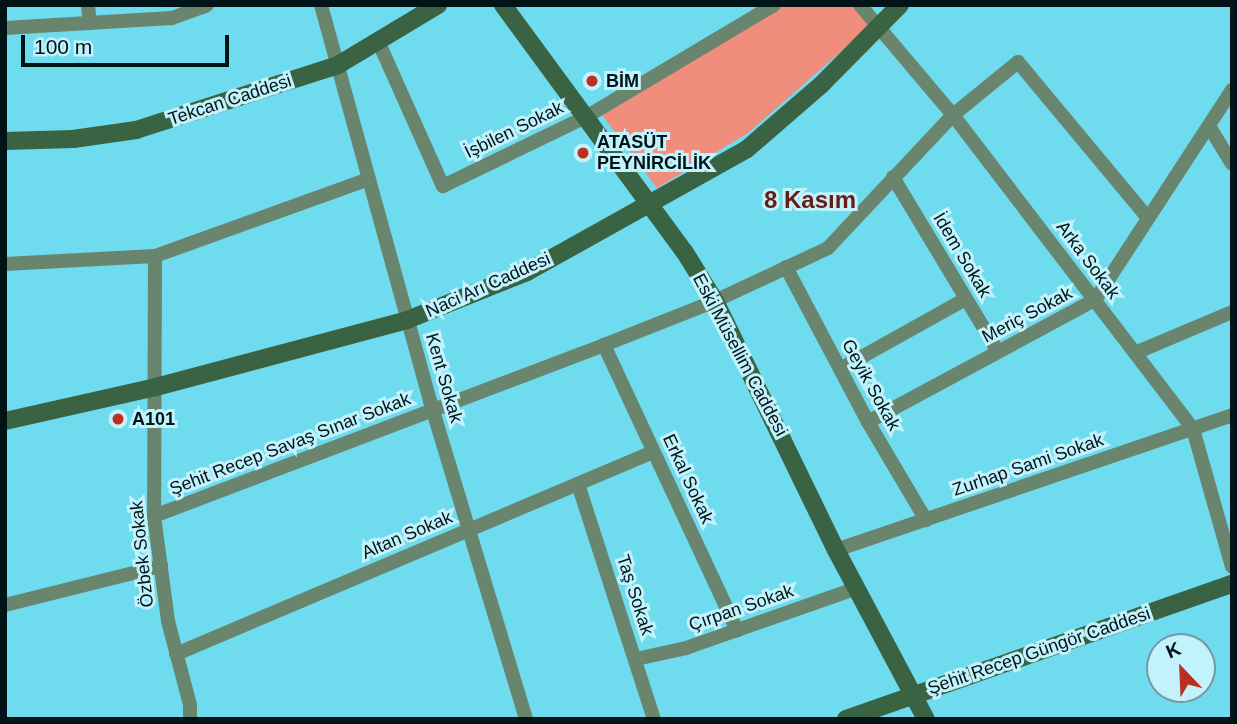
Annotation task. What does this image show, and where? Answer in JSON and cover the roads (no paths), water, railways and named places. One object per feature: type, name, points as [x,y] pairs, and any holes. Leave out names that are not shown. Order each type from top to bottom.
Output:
[{"type":"street","points":[[88,5],[90,23]]},
{"type":"street","points":[[5,29],[172,18],[207,5]]},
{"type":"street","name":"Kent Sokak","points":[[321,5],[432,410],[526,719]]},
{"type":"street","name":"Tekcan Caddesi","points":[[5,141],[73,139],[136,130],[338,65],[438,5]]},
{"type":"street","name":"Eski Müsellim Caddesi","points":[[503,5],[649,204],[715,301],[836,550],[926,719]]},
{"type":"street","name":"İşbilen Sokak","points":[[378,41],[443,186],[586,117],[774,5]]},
{"type":"street","name":"Arka Sokak","points":[[860,5],[953,114],[1193,429],[1232,567]]},
{"type":"street","name":"Naci Arı Caddesi","points":[[5,421],[156,387],[407,320],[527,272],[722,164],[771,131],[900,5]]},
{"type":"street","name":"Şehit Recep Savaş Sınar Sokak","points":[[154,516],[715,301],[828,248],[953,114],[1018,62],[1148,218]]},
{"type":"street","name":"Meriç Sokak","points":[[869,422],[1095,300],[1232,90]]},
{"type":"street","points":[[1209,126],[1232,163]]},
{"type":"street","name":"İdem Sokak","points":[[893,177],[998,352]]},
{"type":"street","points":[[5,264],[155,256],[369,179]]},
{"type":"street","name":"Özbek Sokak","points":[[155,256],[154,516],[176,654],[190,705],[190,719]]},
{"type":"street","name":"Geyik Sokak","points":[[786,267],[869,422],[926,520]]},
{"type":"street","points":[[840,369],[966,299]]},
{"type":"street","points":[[1135,353],[1232,312]]},
{"type":"street","name":"Erkal Sokak","points":[[604,345],[737,630]]},
{"type":"street","name":"Zurhap Sami Sokak","points":[[836,550],[1232,415]]},
{"type":"street","name":"Altan Sokak","points":[[176,654],[653,452]]},
{"type":"street","name":"Taş Sokak","points":[[578,484],[654,719]]},
{"type":"street","points":[[5,605],[161,566]]},
{"type":"street","name":"Şehit Recep Güngör Caddesi","points":[[846,719],[1232,584]]},
{"type":"street","name":"Çırpan Sokak","points":[[635,659],[686,648],[857,588]]},
{"type":"place","name":"BİM","points":[[592,81]]},
{"type":"place","name":"ATASÜT PEYNİRCİLİK","points":[[583,153]]},
{"type":"place","name":"A101","points":[[118,419]]},
{"type":"district","name":"8 Kasım","points":[[810,200]]}]
